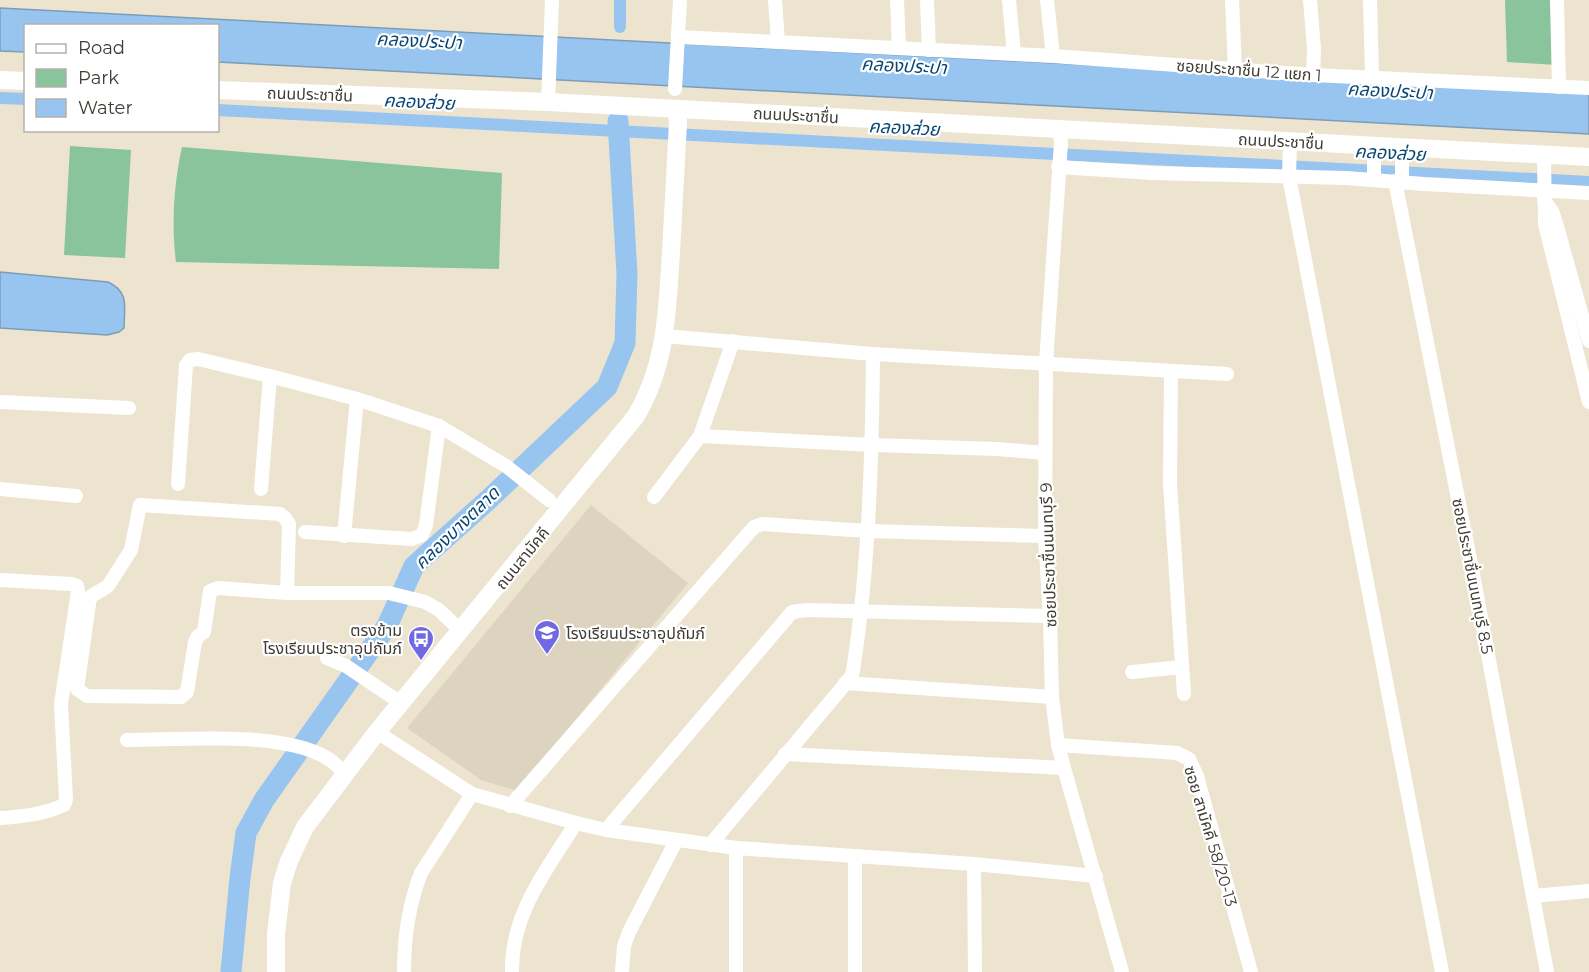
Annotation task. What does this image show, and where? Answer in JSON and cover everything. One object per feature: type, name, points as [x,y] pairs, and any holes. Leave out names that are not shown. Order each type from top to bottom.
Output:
[{"type":"main road","points":[[0,80],[24,81]]},
{"type":"main road","name":"ถนนประชาชื่น","points":[[219,90],[548,95],[678,116],[1290,147],[1374,165],[1402,154],[1544,163],[1589,157]]},
{"type":"main road","name":"ถนนสามัคคี","points":[[276,972],[279,898],[289,861],[305,827],[377,732],[636,416],[654,382],[664,336],[678,116]]},
{"type":"street","points":[[548,95],[552,0]]},
{"type":"street","points":[[675,89],[680,0]]},
{"type":"street","points":[[775,0],[778,42]]},
{"type":"street","points":[[897,0],[899,48]]},
{"type":"street","points":[[927,0],[929,50]]},
{"type":"street","points":[[1009,0],[1014,54]]},
{"type":"street","points":[[1047,0],[1053,56]]},
{"type":"street","points":[[1232,0],[1234,70]]},
{"type":"street","points":[[1310,0],[1314,49],[1313,75]]},
{"type":"street","points":[[1370,0],[1372,76]]},
{"type":"street","points":[[1557,0],[1559,87]]},
{"type":"street","name":"ซอยประชาชื่น 12 แยก 1","points":[[677,39],[1053,56],[1313,75],[1589,88]]},
{"type":"street","name":"ซอยประชาชื่นนนทบุรี 9","points":[[1060,136],[1046,363],[1045,536],[1052,697],[1058,745],[1122,972]]},
{"type":"street","points":[[1290,147],[1288,176],[1442,972]]},
{"type":"street","name":"ซอยประชาชื่นนนทบุรี 8.5","points":[[1402,154],[1399,180],[1403,231],[1473,574],[1547,972]]},
{"type":"street","points":[[1544,163],[1545,224],[1589,402]]},
{"type":"street","points":[[1059,165],[1288,176],[1374,165],[1399,180],[1544,192],[1589,193]]},
{"type":"street","points":[[1544,192],[1556,223],[1589,341]]},
{"type":"street","points":[[664,336],[873,354],[1227,374]]},
{"type":"street","points":[[654,497],[700,436],[733,341]]},
{"type":"street","points":[[710,845],[853,672],[862,612],[868,531],[873,354]]},
{"type":"street","points":[[178,484],[186,365],[190,360],[198,359],[357,399],[440,426],[506,466],[549,500]]},
{"type":"street","points":[[1171,371],[1170,483],[1184,694]]},
{"type":"street","points":[[261,489],[270,376]]},
{"type":"street","points":[[344,536],[357,399]]},
{"type":"street","points":[[0,402],[129,408]]},
{"type":"street","points":[[305,532],[412,539],[422,535],[426,525],[440,426]]},
{"type":"street","points":[[700,436],[872,445],[997,448],[1045,453]]},
{"type":"street","points":[[0,489],[76,496]]},
{"type":"street","points":[[287,593],[289,524],[280,514],[140,505],[131,550],[108,586],[90,597],[78,689],[87,696],[181,697],[187,692],[195,642],[204,632],[210,591],[218,588],[287,593],[389,593],[425,602],[439,610],[461,631]]},
{"type":"street","points":[[510,806],[754,527],[762,524],[868,531],[1045,536]]},
{"type":"street","points":[[0,580],[72,584],[77,586],[78,591],[61,704],[66,800],[64,805],[57,808],[0,818]]},
{"type":"street","points":[[606,830],[792,612],[807,610],[1050,616]]},
{"type":"street","points":[[327,658],[346,666],[401,703]]},
{"type":"street","points":[[1131,672],[1182,667]]},
{"type":"street","points":[[845,683],[1052,697]]},
{"type":"street","points":[[377,732],[472,794],[576,824],[676,841],[736,848],[974,864],[1096,876]]},
{"type":"street","points":[[127,740],[259,739],[290,744],[327,758],[345,773]]},
{"type":"street","name":"ซอย สามัคคี 58/20-13","points":[[1058,745],[1177,753],[1188,759],[1197,776],[1251,972]]},
{"type":"street","points":[[785,754],[1064,768]]},
{"type":"street","points":[[404,972],[407,919],[421,873],[472,794]]},
{"type":"street","points":[[512,972],[513,943],[523,911],[576,824]]},
{"type":"street","points":[[622,972],[624,946],[629,932],[676,841]]},
{"type":"street","points":[[736,848],[736,972]]},
{"type":"street","points":[[855,857],[855,972]]},
{"type":"street","points":[[974,864],[975,972]]},
{"type":"street","points":[[1533,896],[1589,891]]},
{"type":"shaded area","name":"โรงเรียนประชาอุปถัมภ์","points":[[591,505],[688,583],[517,791],[481,780],[407,728]]},
{"type":"green space","points":[[1505,0],[1554,0],[1557,65],[1507,62]]},
{"type":"green space","points":[[70,146],[131,150],[125,258],[64,255]]},
{"type":"green space","points":[[182,147],[502,173],[499,269],[176,262],[174,204]]},
{"type":"water","name":"คลองประปา","points":[[0,8],[1589,91],[1589,134],[219,62],[219,24],[24,24],[24,52],[0,51]]},
{"type":"water","points":[[0,272],[108,282],[115,286],[123,296],[124,328],[107,335],[0,328]]},
{"type":"waterway","name":"คลองบางตลาด","points":[[620,0],[620,27]]},
{"type":"waterway","name":"คลองส่วย","points":[[0,98],[24,99]]},
{"type":"waterway","name":"คลองส่วย","points":[[219,110],[1589,182]]},
{"type":"waterway","name":"คลองบางตลาด","points":[[231,972],[246,833],[264,800],[387,626],[414,566],[488,500],[607,387],[625,343],[627,274],[618,121]]},
{"type":"place","name":"โรงเรียนประชาอุปถัมภ์","points":[[547,656]]},
{"type":"place","name":"ตรงข้าม โรงเรียนประชาอุปถัมภ์","points":[[421,662]]}]
